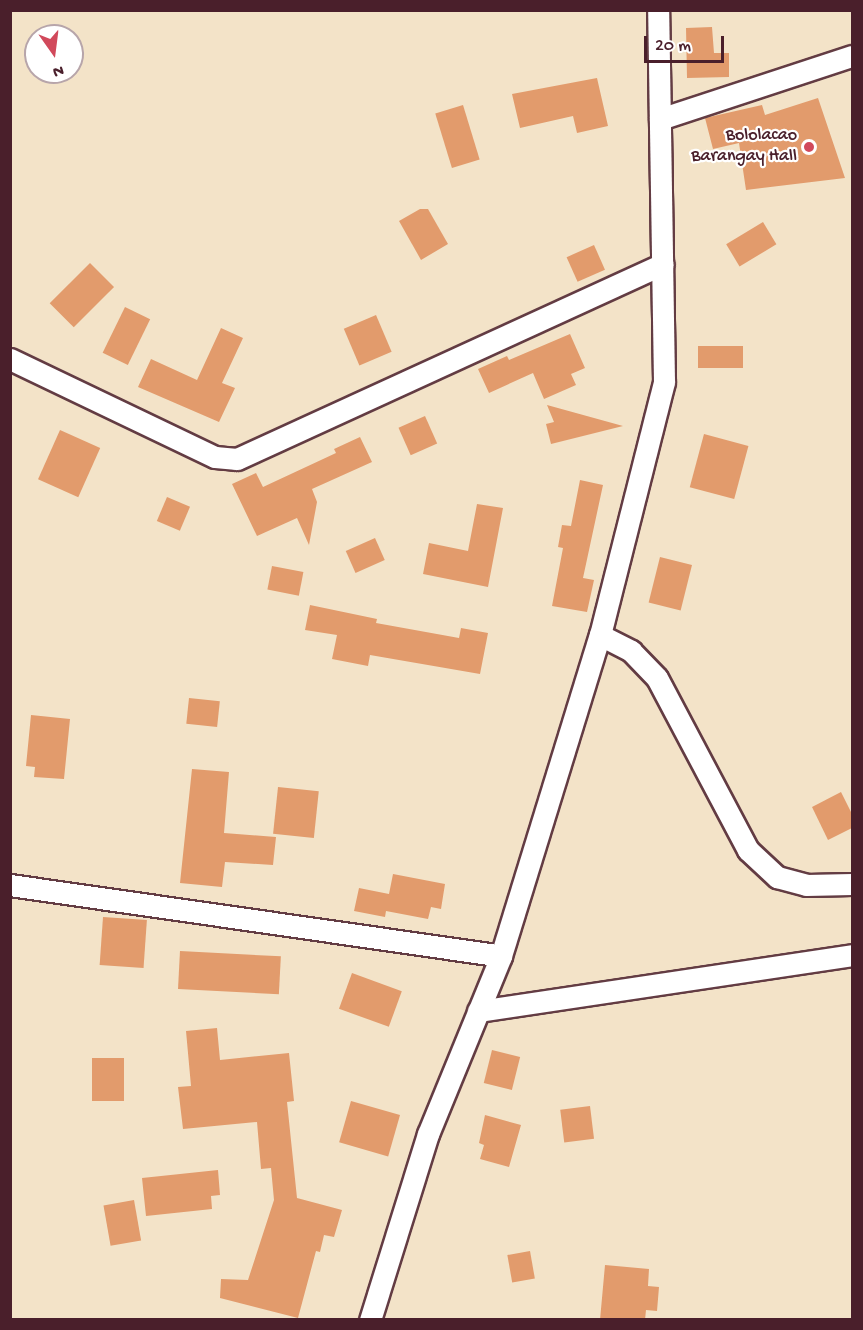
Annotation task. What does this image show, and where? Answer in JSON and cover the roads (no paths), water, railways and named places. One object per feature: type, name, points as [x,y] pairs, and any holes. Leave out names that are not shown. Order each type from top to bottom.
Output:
[{"type":"street","points":[[370,1320],[428,1134],[501,956],[600,635],[664,382],[658,10]]},
{"type":"street","points":[[660,119],[852,56]]},
{"type":"street","points":[[10,358],[215,457],[237,459],[662,264]]},
{"type":"street","points":[[600,635],[631,651],[657,678],[748,850],[777,877],[806,885],[852,884]]},
{"type":"street","points":[[10,885],[501,956]]},
{"type":"street","points":[[478,1011],[852,955]]},
{"type":"place","name":"Bololacao Barangay Hall","points":[[809,147]]}]
